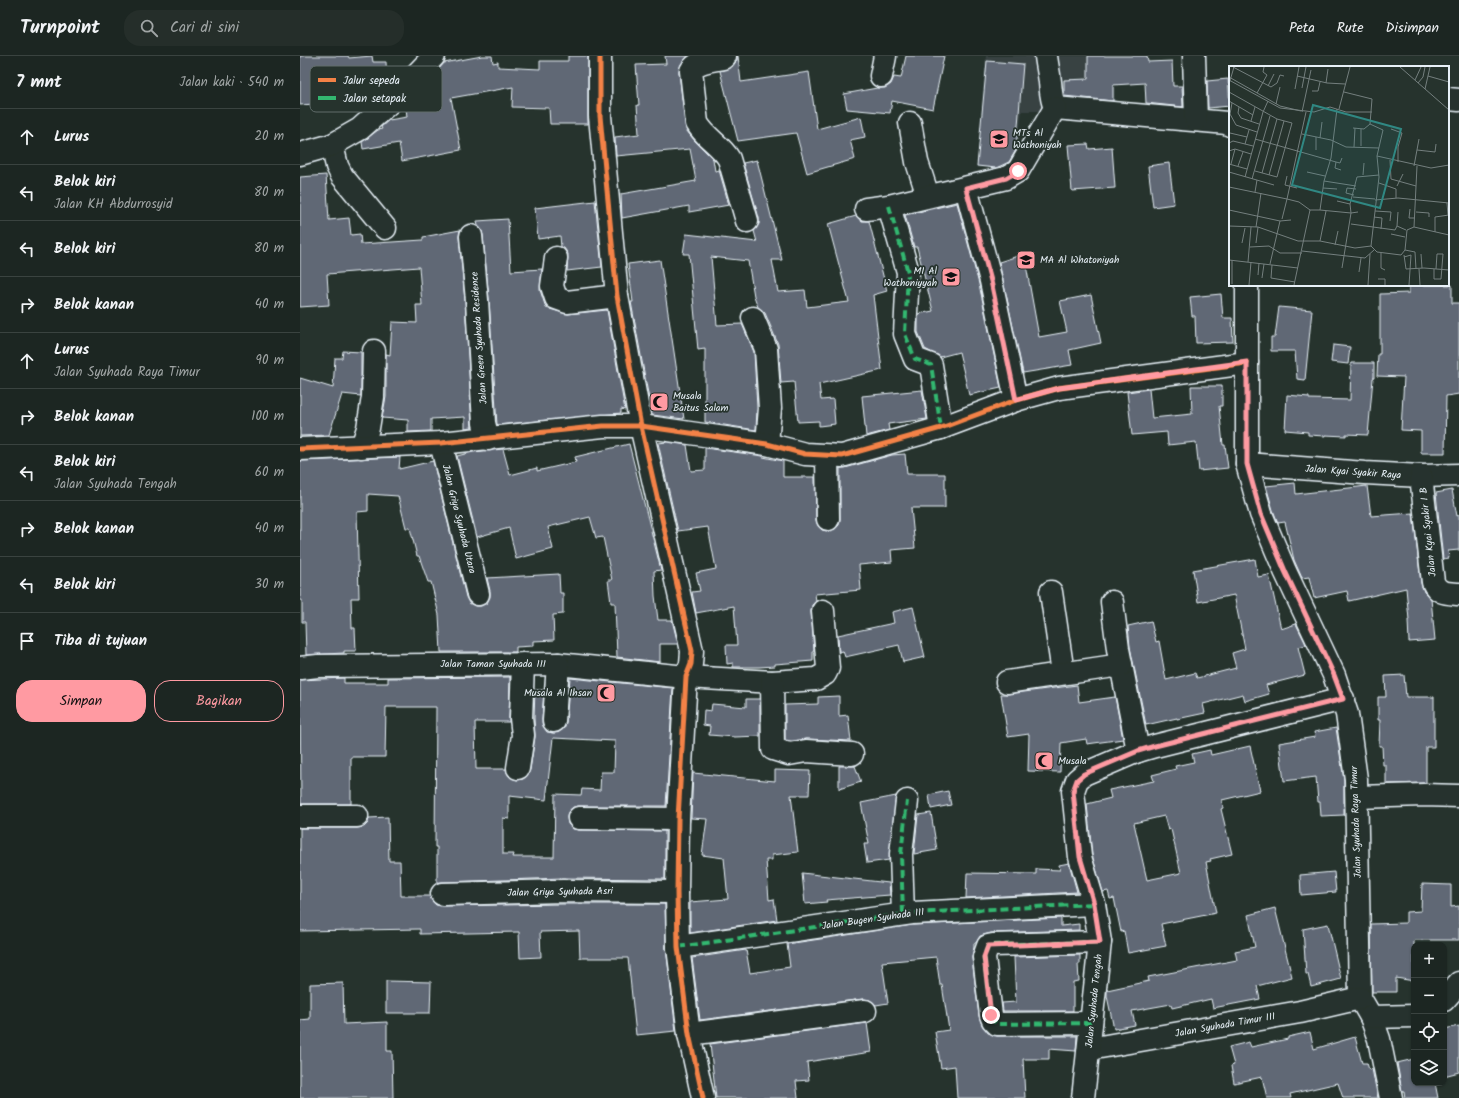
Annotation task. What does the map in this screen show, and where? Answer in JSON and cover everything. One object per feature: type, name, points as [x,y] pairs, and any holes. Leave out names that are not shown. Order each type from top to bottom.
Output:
[{"type":"street","points":[[424,66],[434,56]]},
{"type":"street","points":[[600,56],[600,116],[617,296],[641,426],[692,651],[691,664],[686,677],[678,819],[678,947],[689,1034],[702,1098]]},
{"type":"street","points":[[725,56],[723,58],[697,64],[691,71],[696,123],[701,131],[725,152],[729,159],[747,221]]},
{"type":"street","points":[[1045,56],[1050,83],[1050,93],[1055,108]]},
{"type":"street","points":[[1194,56],[1196,120]]},
{"type":"street","points":[[1449,99],[1459,100]]},
{"type":"street","points":[[1055,108],[1196,120],[1229,124]]},
{"type":"street","points":[[866,209],[889,206],[1006,178],[1018,171],[1055,108]]},
{"type":"street","points":[[300,154],[332,145],[360,129],[379,112]]},
{"type":"street","points":[[910,123],[917,162],[928,196]]},
{"type":"street","points":[[332,145],[335,161],[342,176],[385,228]]},
{"type":"street","points":[[966,188],[991,281],[1016,400]]},
{"type":"street","points":[[889,206],[908,272],[905,334],[914,359],[931,365],[941,428]]},
{"type":"street","name":"Jalan Green Syuhada Residence","points":[[471,236],[477,300],[484,423],[488,439]]},
{"type":"street","points":[[556,258],[552,286],[556,298],[567,302],[617,296]]},
{"type":"street","name":"Jalan Syuhada Raya Timur","points":[[1247,286],[1247,464],[1261,514],[1285,571],[1334,675],[1347,714],[1357,797],[1360,998],[1371,1017],[1379,1039],[1391,1098]]},
{"type":"street","points":[[753,318],[766,349],[770,408],[767,444]]},
{"type":"street","points":[[362,447],[368,428],[373,397],[374,351]]},
{"type":"street","points":[[300,449],[441,443],[603,426],[641,426],[767,444],[805,454],[842,456],[941,428],[1016,400],[1059,388],[1247,362]]},
{"type":"street","name":"Jalan Griya Syuhada Utara","points":[[441,443],[478,594]]},
{"type":"street","points":[[827,456],[828,519]]},
{"type":"street","name":"Jalan Kyai Syakir Raya","points":[[1247,464],[1421,476],[1459,475]]},
{"type":"street","name":"Jalan Kyai Syakir I B","points":[[1421,476],[1433,582],[1436,588],[1440,591],[1459,594]]},
{"type":"street","points":[[1051,592],[1063,673]]},
{"type":"street","points":[[1112,602],[1121,665],[1138,751],[1343,699]]},
{"type":"street","name":"Jalan Taman Syuhada III","points":[[300,668],[318,666],[558,664],[686,677],[772,682],[816,679],[825,674],[828,668],[823,611]]},
{"type":"street","points":[[518,768],[523,735],[521,718],[523,664]]},
{"type":"street","points":[[554,721],[558,664]]},
{"type":"street","points":[[1007,682],[1121,665]]},
{"type":"street","points":[[772,682],[773,749],[789,754],[806,751],[852,754]]},
{"type":"street","name":"Jalan Syuhada Tengah","points":[[1084,1098],[1100,942],[1094,904],[1080,857],[1073,786],[1084,774],[1138,751]]},
{"type":"street","points":[[1357,797],[1424,795],[1459,796]]},
{"type":"street","points":[[903,914],[901,854],[907,801]]},
{"type":"street","points":[[300,816],[356,816]]},
{"type":"street","points":[[579,818],[678,819]]},
{"type":"street","name":"Jalan Griya Syuhada Asri","points":[[442,894],[563,891],[677,892]]},
{"type":"street","name":"Jalan Bugen Syuhada III","points":[[678,947],[903,914],[1094,904]]},
{"type":"street","points":[[1091,1023],[997,1024],[991,1015],[984,957],[988,946],[994,945],[1100,942]]},
{"type":"street","points":[[1447,997],[1459,983]]},
{"type":"street","name":"Jalan Syuhada Timur III","points":[[1089,1048],[1300,1012],[1360,998]]},
{"type":"street","points":[[689,1034],[865,1011]]},
{"type":"street","points":[[1371,1017],[1411,1016]]},
{"type":"shaded area","name":"MTs Al Wathoniyah","points":[[986,56],[1114,56],[1115,111],[1022,111],[1015,171],[976,167]]},
{"type":"building","points":[[300,56],[348,56],[349,58],[372,56],[373,62],[386,62],[386,66],[310,66],[310,104],[300,105]]},
{"type":"building","points":[[482,56],[492,56],[493,63],[498,62],[498,67],[540,69],[540,61],[568,61],[568,56],[588,56],[588,124],[550,124],[549,108],[512,107],[513,87],[451,98],[461,150],[402,161],[399,143],[363,149],[362,142],[378,130],[382,129],[381,127],[389,120],[407,117],[406,112],[442,112],[441,66],[444,63]]},
{"type":"building","points":[[665,56],[688,56],[681,64],[679,72],[686,130],[713,159],[715,171],[719,170],[729,205],[689,212],[689,206],[622,218],[621,194],[696,181],[690,149],[616,156],[615,137],[639,134],[637,105],[639,105],[636,65],[666,64]]},
{"type":"building","points":[[737,56],[741,82],[809,72],[817,129],[861,117],[865,137],[850,140],[855,159],[807,173],[796,133],[738,141],[720,71],[732,67],[737,60]]},
{"type":"building","points":[[906,56],[944,56],[933,109],[892,101],[890,113],[847,109],[844,94],[885,88],[891,84],[894,77],[901,78]]},
{"type":"building","points":[[1088,56],[1147,56],[1148,62],[1172,61],[1173,86],[1182,86],[1183,107],[1146,103],[1145,83],[1113,85],[1113,101],[1064,96],[1064,80],[1088,79]]},
{"type":"building","points":[[987,61],[1023,64],[1016,150],[1009,162],[996,168],[977,166]]},
{"type":"building","points":[[1228,79],[1229,106],[1208,108],[1207,81]]},
{"type":"building","points":[[1088,144],[1089,149],[1112,147],[1115,188],[1072,191],[1068,145]]},
{"type":"building","points":[[757,160],[782,260],[772,260],[778,292],[805,290],[807,307],[849,302],[828,224],[856,216],[862,221],[869,221],[887,291],[873,295],[882,370],[819,384],[821,400],[833,399],[835,424],[819,426],[819,421],[798,422],[794,382],[781,383],[778,344],[765,313],[758,307],[754,296],[748,261],[711,257],[717,325],[742,324],[754,352],[757,408],[756,430],[705,422],[705,349],[698,350],[689,254],[683,254],[686,234],[757,242],[754,231],[759,224],[759,218],[743,163]]},
{"type":"building","points":[[1169,163],[1174,204],[1153,207],[1148,166]]},
{"type":"building","points":[[326,175],[329,220],[349,218],[351,235],[360,234],[361,244],[423,240],[423,237],[460,230],[459,237],[465,301],[472,427],[465,428],[465,417],[431,419],[431,431],[408,432],[408,420],[382,418],[386,397],[386,354],[390,355],[392,322],[417,323],[416,305],[422,305],[419,267],[327,274],[329,305],[300,307],[300,177]]},
{"type":"building","points":[[595,201],[602,267],[567,271],[568,254],[564,248],[561,247],[560,236],[538,239],[535,208]]},
{"type":"building","points":[[957,203],[979,284],[1001,388],[969,395],[959,352],[940,357],[925,349],[918,332],[918,314],[933,311],[917,247],[914,247],[905,215]]},
{"type":"building","points":[[508,219],[511,271],[542,269],[540,290],[546,308],[568,314],[607,310],[625,410],[621,409],[621,413],[497,425],[489,299],[483,235],[477,221]]},
{"type":"building","points":[[1024,254],[1039,337],[1067,332],[1060,301],[1091,295],[1101,343],[1069,350],[1072,365],[1023,373],[999,262]]},
{"type":"building","points":[[660,260],[684,419],[652,415],[631,302],[633,302],[628,264]]},
{"type":"building","points":[[1452,285],[1452,303],[1459,303],[1459,394],[1446,396],[1445,453],[1421,453],[1421,431],[1401,430],[1404,377],[1377,376],[1378,354],[1380,354],[1380,294],[1409,293],[1409,286]]},
{"type":"building","points":[[1221,294],[1223,318],[1232,318],[1233,342],[1196,343],[1195,316],[1192,316],[1190,297]]},
{"type":"building","points":[[1279,307],[1312,310],[1305,380],[1297,379],[1295,351],[1271,351],[1271,337],[1275,337]]},
{"type":"building","points":[[1333,345],[1350,347],[1348,364],[1331,362]]},
{"type":"building","points":[[343,351],[361,352],[361,396],[342,394],[329,435],[300,436],[300,378],[333,388],[335,358],[342,358]]},
{"type":"building","points":[[1351,363],[1374,363],[1374,378],[1368,435],[1308,435],[1308,432],[1285,430],[1287,395],[1309,397],[1309,399],[1350,400]]},
{"type":"building","points":[[1191,386],[1222,386],[1222,406],[1219,406],[1223,445],[1225,445],[1228,468],[1199,471],[1196,442],[1168,445],[1167,432],[1132,435],[1127,392],[1149,389],[1152,418],[1192,414]]},
{"type":"building","points":[[922,390],[927,419],[888,424],[889,430],[866,436],[862,396]]},
{"type":"building","points":[[667,442],[687,445],[691,471],[705,470],[705,448],[763,456],[783,461],[783,477],[815,477],[816,520],[818,526],[822,530],[828,531],[835,529],[839,525],[840,468],[845,468],[892,455],[905,454],[907,474],[945,474],[945,508],[911,508],[915,548],[891,550],[892,562],[859,565],[861,590],[815,594],[816,601],[812,605],[811,612],[814,651],[813,661],[775,664],[775,666],[733,667],[733,663],[727,664],[726,645],[737,645],[734,606],[696,613],[692,592],[700,591],[696,573],[716,569],[708,527],[678,531],[658,443]]},
{"type":"building","points":[[629,444],[661,570],[654,571],[658,620],[672,620],[678,644],[660,644],[660,662],[617,657],[615,603],[611,603],[608,580],[612,580],[603,537],[596,538],[590,517],[548,527],[553,549],[516,559],[509,528],[477,537],[457,456],[473,452],[503,449],[510,475],[537,468],[537,471],[576,462],[575,457]]},
{"type":"building","points":[[400,457],[399,469],[433,461],[466,597],[469,603],[475,606],[481,606],[487,603],[490,597],[490,591],[487,578],[559,574],[560,593],[563,593],[563,614],[553,615],[554,640],[533,641],[533,646],[516,647],[516,652],[441,652],[439,615],[431,582],[428,582],[419,556],[417,556],[410,528],[406,528],[398,496],[368,494],[368,511],[357,512],[359,598],[351,598],[352,628],[355,628],[356,651],[306,655],[305,622],[302,622],[302,600],[300,600],[300,461]]},
{"type":"building","points":[[1295,483],[1296,494],[1367,486],[1371,516],[1413,513],[1421,583],[1424,592],[1431,599],[1435,640],[1409,642],[1409,620],[1406,588],[1349,601],[1347,591],[1314,598],[1309,577],[1302,578],[1294,560],[1285,522],[1278,523],[1266,486]]},
{"type":"building","points":[[1452,490],[1457,516],[1459,515],[1459,550],[1448,551],[1449,558],[1443,559],[1436,493]]},
{"type":"building","points":[[1255,559],[1258,577],[1269,575],[1281,629],[1296,624],[1305,642],[1306,645],[1298,647],[1305,675],[1266,685],[1269,694],[1245,701],[1243,694],[1203,704],[1205,713],[1146,725],[1130,647],[1128,626],[1151,621],[1156,642],[1159,641],[1166,680],[1195,673],[1197,678],[1236,668],[1232,653],[1245,649],[1234,595],[1198,602],[1193,570]]},
{"type":"building","points":[[913,607],[925,657],[903,662],[899,645],[845,657],[843,651],[839,652],[838,635],[894,623],[892,612]]},
{"type":"building","points":[[1404,675],[1406,697],[1434,697],[1434,747],[1426,747],[1426,783],[1386,784],[1386,765],[1383,765],[1382,746],[1379,746],[1380,720],[1378,720],[1378,697],[1386,697],[1385,676]]},
{"type":"building","points":[[510,677],[509,722],[475,722],[476,769],[506,769],[510,777],[517,780],[523,779],[527,776],[530,770],[535,737],[535,690],[544,690],[543,726],[547,732],[554,733],[559,732],[564,728],[566,722],[570,678],[673,688],[666,806],[579,806],[573,807],[568,812],[567,817],[568,824],[573,829],[579,830],[665,831],[665,879],[563,878],[437,883],[437,847],[435,847],[436,707],[386,707],[385,757],[351,757],[351,804],[301,804],[300,680],[344,678],[344,683],[388,683],[388,678]],"holes":[[[553,738],[615,741],[614,772],[601,772],[600,790],[582,789],[581,795],[555,794],[554,857],[513,857],[514,854],[503,854],[503,818],[509,819],[509,796],[546,800]]]},
{"type":"building","points":[[1077,685],[1079,702],[1115,697],[1123,739],[1087,744],[1086,739],[1061,743],[1060,772],[1028,771],[1029,734],[1008,737],[1001,694]]},
{"type":"building","points":[[839,696],[839,716],[848,715],[851,741],[807,739],[792,741],[785,740],[785,705],[818,704],[818,697]]},
{"type":"building","points":[[746,699],[760,699],[760,736],[735,737],[709,735],[710,726],[703,725],[704,710],[711,711],[712,704],[746,707]]},
{"type":"building","points":[[1336,728],[1344,780],[1344,815],[1321,816],[1316,777],[1284,781],[1279,743],[1315,737],[1314,732]]},
{"type":"building","points":[[1250,746],[1260,791],[1222,800],[1223,808],[1221,809],[1232,854],[1210,859],[1211,861],[1206,862],[1216,913],[1161,924],[1166,946],[1128,953],[1124,931],[1121,932],[1114,898],[1110,899],[1108,891],[1103,892],[1092,855],[1087,804],[1111,798],[1109,790],[1154,781],[1152,775],[1176,769],[1175,766],[1194,762],[1192,754],[1210,750],[1211,755]],"holes":[[[1164,816],[1168,830],[1171,829],[1181,873],[1147,880],[1134,823]]]},
{"type":"building","points":[[839,766],[855,766],[861,782],[839,789]]},
{"type":"building","points":[[775,770],[810,771],[809,795],[791,795],[798,852],[772,855],[772,860],[766,860],[769,900],[774,899],[777,920],[690,933],[690,902],[728,899],[724,858],[702,855],[707,819],[691,818],[693,773],[775,781]]},
{"type":"building","points":[[948,791],[951,805],[931,809],[929,795]]},
{"type":"building","points":[[896,796],[889,860],[867,863],[864,844],[869,844],[861,803]]},
{"type":"building","points":[[931,813],[937,850],[914,854],[918,815]]},
{"type":"building","points":[[388,817],[389,861],[400,861],[401,896],[430,896],[436,905],[442,906],[665,904],[666,948],[676,1031],[636,1035],[628,958],[580,958],[579,931],[540,932],[541,957],[520,958],[519,932],[420,934],[420,929],[300,931],[300,828],[357,828],[364,827],[368,823],[369,818]]},
{"type":"building","points":[[1069,863],[1077,892],[966,898],[967,873],[1036,874],[1036,869],[1060,870],[1059,865]]},
{"type":"building","points":[[1334,872],[1336,892],[1301,895],[1300,875]]},
{"type":"building","points":[[802,873],[889,883],[890,895],[826,900],[827,902],[805,904]]},
{"type":"building","points":[[1422,884],[1451,885],[1451,907],[1459,906],[1459,940],[1414,940],[1414,942],[1411,942],[1411,980],[1396,978],[1396,992],[1372,992],[1371,924],[1406,923],[1406,912],[1421,911]]},
{"type":"building","points":[[1275,908],[1292,977],[1257,986],[1260,999],[1213,1008],[1211,999],[1172,1008],[1171,1004],[1132,1011],[1135,1025],[1114,1029],[1107,990],[1149,981],[1148,977],[1237,960],[1235,951],[1255,947],[1248,915]]},
{"type":"building","points":[[1061,918],[1061,926],[1079,924],[1079,930],[991,933],[980,936],[976,943],[974,943],[972,958],[979,1016],[982,1025],[988,1033],[997,1036],[1077,1036],[1076,1051],[1049,1049],[1049,1059],[1023,1059],[1025,1098],[957,1098],[955,1066],[941,1068],[935,1032],[949,1030],[936,957],[882,962],[888,1003],[876,1005],[870,1000],[863,999],[700,1020],[692,958],[746,950],[750,973],[790,967],[787,944],[913,925]]},
{"type":"building","points":[[1328,924],[1341,979],[1311,987],[1308,974],[1306,974],[1303,929]]},
{"type":"building","points":[[1080,955],[1080,964],[1078,964],[1079,981],[1073,982],[1073,1011],[1003,1011],[1002,1003],[1016,1002],[1014,957]]},
{"type":"building","points":[[386,981],[431,982],[430,1013],[386,1013]]},
{"type":"building","points":[[343,983],[344,1024],[387,1022],[387,1051],[392,1051],[393,1098],[300,1098],[300,1020],[310,1019],[310,984]]},
{"type":"building","points":[[867,1023],[871,1052],[807,1062],[809,1080],[796,1081],[798,1098],[716,1098],[710,1044]]},
{"type":"building","points":[[1459,1026],[1459,1072],[1447,1075],[1447,1050],[1447,1028]]},
{"type":"building","points":[[1310,1032],[1314,1049],[1355,1037],[1362,1063],[1367,1063],[1369,1070],[1372,1069],[1378,1098],[1343,1098],[1338,1083],[1290,1094],[1291,1098],[1267,1098],[1262,1077],[1234,1083],[1231,1066],[1234,1065],[1229,1047],[1249,1042],[1251,1047],[1288,1039],[1288,1037]]},
{"type":"building","points":[[1411,1060],[1411,1086],[1436,1086],[1438,1098],[1405,1098],[1404,1091],[1402,1091],[1397,1063]]},
{"type":"marked path","points":[[889,206],[908,272],[905,334],[915,359],[931,365],[941,428]]},
{"type":"marked path","points":[[903,914],[901,854],[907,801]]},
{"type":"marked path","points":[[678,947],[912,913],[1094,904]]},
{"type":"marked path","points":[[1091,1023],[997,1024],[991,1015],[984,957],[988,946],[993,945],[1100,942]]},
{"type":"cycle path","points":[[600,56],[600,116],[617,296],[641,426],[692,651],[691,664],[686,677],[678,819],[678,947],[689,1034],[703,1098]]},
{"type":"cycle path","points":[[300,449],[441,443],[603,426],[641,426],[767,444],[805,454],[842,456],[941,428],[1016,400],[1059,388],[1247,363]]},
{"type":"place","name":"MTs Al Wathoniyah","points":[[999,139]]},
{"type":"place","name":"MA Al Whatoniyah","points":[[1026,260]]},
{"type":"place","name":"MI Al Wathoniyyah","points":[[951,277]]},
{"type":"place","name":"Musala Baitus Salam","points":[[659,402]]},
{"type":"place","name":"Musala Al Ihsan","points":[[606,693]]},
{"type":"place","name":"Musala","points":[[1044,761]]},
{"type":"route","points":[[991,1015],[984,957],[988,946],[1100,942],[1094,904],[1080,857],[1073,791],[1073,786],[1077,780],[1084,774],[1138,751],[1343,699],[1334,675],[1285,571],[1261,514],[1247,464],[1247,362],[1059,388],[1016,400],[991,281],[966,188],[1006,178],[1018,171]]}]
